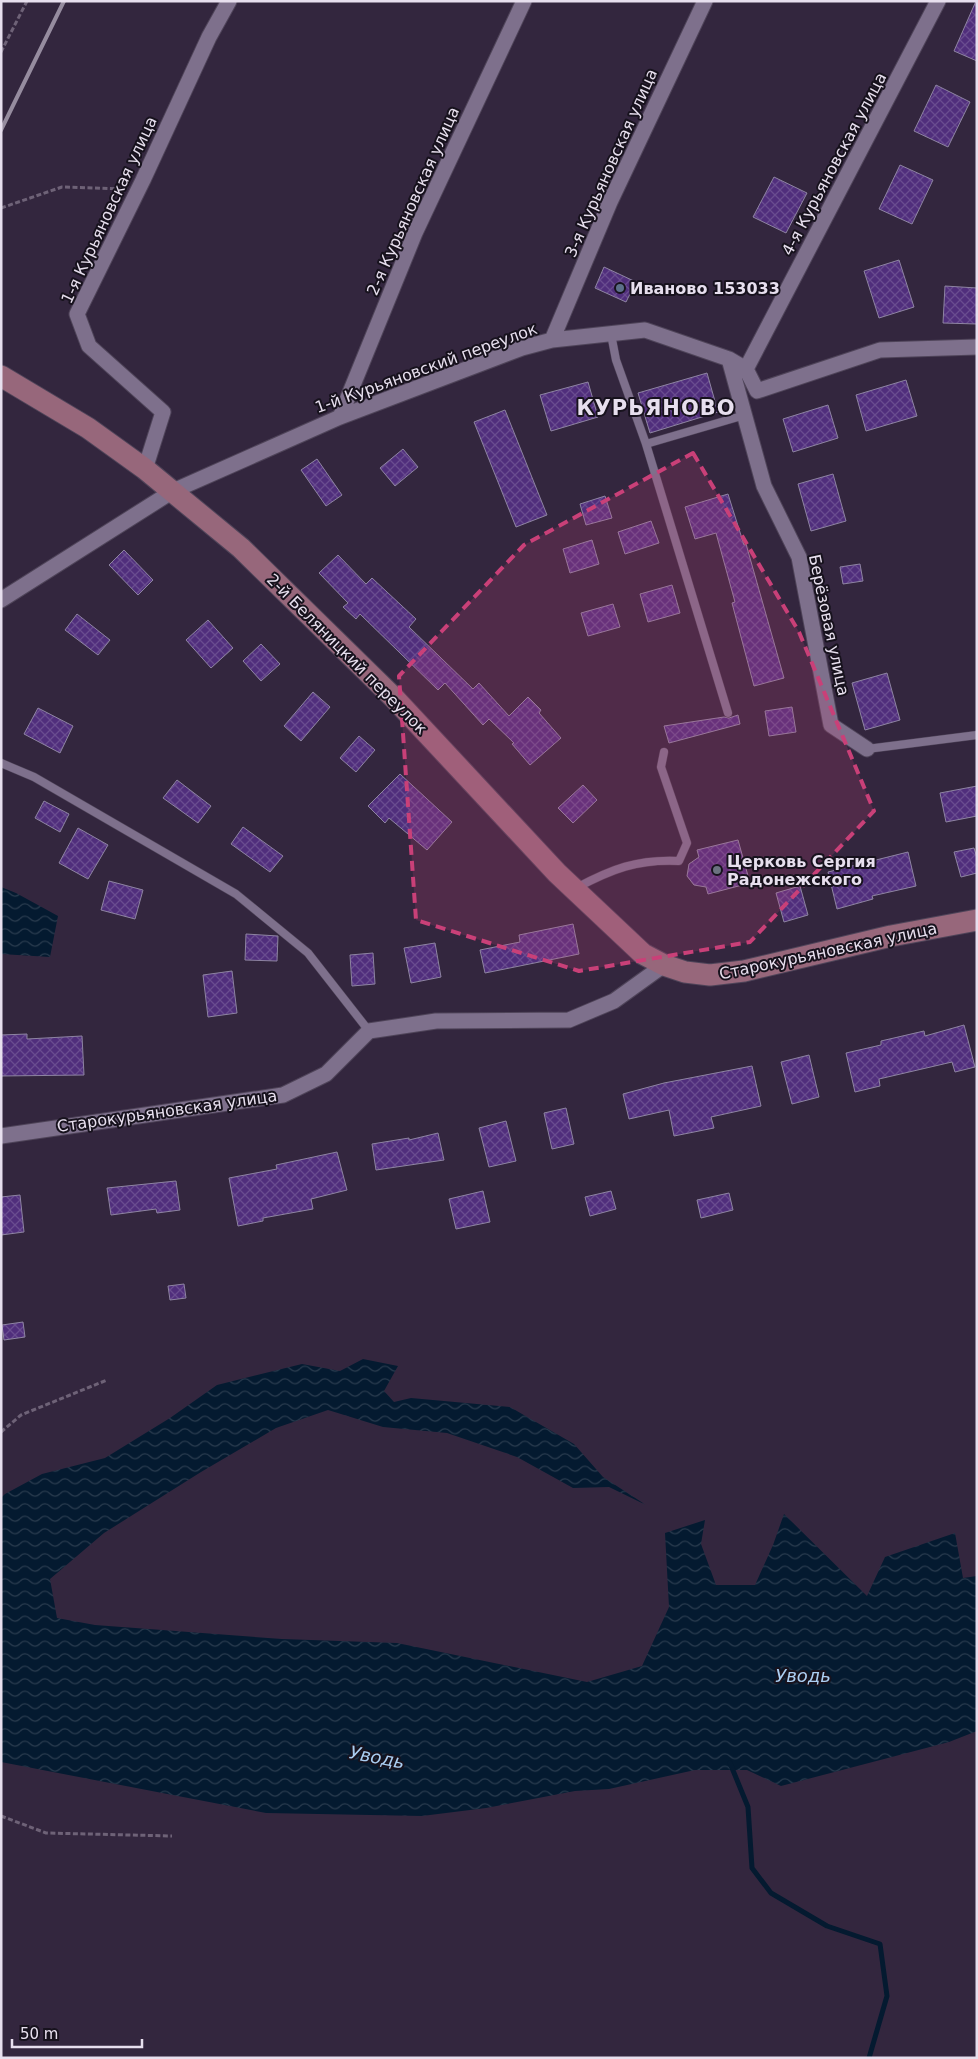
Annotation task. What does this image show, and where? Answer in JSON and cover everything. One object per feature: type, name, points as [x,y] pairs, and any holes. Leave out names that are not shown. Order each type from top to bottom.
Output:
[{"type":"main road","name":"2-й Беляницкий переулок","points":[[1,376],[88,428],[145,469],[241,548],[393,697],[574,889],[643,954],[664,965]]},
{"type":"main road","name":"Старокурьяновская улица","points":[[664,965],[685,972],[710,975],[744,971],[891,936],[977,920]]},
{"type":"street","name":"1-я Курьяновская улица","points":[[145,469],[163,412],[89,346],[77,314],[209,37],[229,1]]},
{"type":"street","name":"2-я Курьяновская улица","points":[[340,417],[416,232],[524,1]]},
{"type":"street","name":"3-я Курьяновская улица","points":[[552,340],[610,202],[705,1]]},
{"type":"street","name":"4-я Курьяновская улица","points":[[746,369],[938,1]]},
{"type":"street","name":"1-й Курьяновский переулок","points":[[173,491],[340,417],[522,348],[552,340],[645,330],[729,358],[746,369],[757,391],[880,350],[977,347]]},
{"type":"street","name":"Берёзовая улица","points":[[729,358],[764,486],[799,557],[831,725],[867,749]]},
{"type":"street","points":[[1,600],[173,491]]},
{"type":"street","points":[[369,1031],[436,1021],[569,1020],[614,1001],[664,965]]},
{"type":"street","name":"Старокурьяновская улица","points":[[1,1136],[283,1095],[326,1074],[369,1031]]},
{"type":"lane","points":[[611,334],[616,360],[646,444],[728,713]]},
{"type":"lane","points":[[646,444],[745,415]]},
{"type":"lane","name":"Берёзовая улица","points":[[867,749],[977,734]]},
{"type":"lane","points":[[574,889],[608,871],[629,864],[662,860],[679,861],[687,843],[662,767],[664,752]]},
{"type":"lane","points":[[1,763],[34,776],[236,894],[308,953],[369,1031]]},
{"type":"path","points":[[1,52],[27,1]]},
{"type":"path","points":[[1,208],[62,187],[138,189]]},
{"type":"path","points":[[1,1432],[21,1415],[107,1380]]},
{"type":"path","points":[[1,1816],[46,1833],[172,1836]]},
{"type":"highlighted area","points":[[693,453],[799,632],[874,811],[750,942],[579,971],[416,920],[399,676],[524,545]]},
{"type":"water","points":[[1,887],[58,916],[50,957],[1,954]]},
{"type":"water","name":"Уводь","points":[[363,1359],[398,1366],[384,1391],[394,1402],[411,1398],[510,1407],[574,1444],[603,1477],[646,1505],[609,1487],[573,1488],[517,1457],[447,1433],[383,1427],[328,1410],[276,1428],[201,1472],[104,1533],[50,1579],[57,1618],[95,1625],[282,1639],[397,1643],[587,1682],[642,1666],[669,1607],[665,1533],[705,1520],[701,1544],[716,1585],[755,1585],[773,1545],[784,1514],[867,1596],[885,1557],[955,1533],[963,1578],[977,1576],[977,1731],[949,1742],[781,1786],[747,1770],[695,1770],[609,1789],[575,1791],[486,1808],[422,1816],[266,1813],[1,1762],[1,1498],[42,1474],[105,1458],[170,1418],[217,1385],[302,1364],[340,1371]]},
{"type":"building","points":[[977,1],[977,61],[954,51]]},
{"type":"building","points":[[936,85],[970,102],[948,147],[914,131]]},
{"type":"building","points":[[900,165],[933,180],[912,224],[879,209]]},
{"type":"building","points":[[774,177],[807,193],[786,233],[753,217]]},
{"type":"building","points":[[899,260],[914,307],[879,318],[864,271]]},
{"type":"building","points":[[604,267],[636,282],[626,302],[595,288]]},
{"type":"building","points":[[945,286],[977,288],[977,324],[943,323]]},
{"type":"building","points":[[707,373],[718,412],[650,433],[638,393]]},
{"type":"building","points":[[906,380],[917,416],[866,431],[856,395]]},
{"type":"building","points":[[588,382],[598,417],[551,431],[540,395]]},
{"type":"building","points":[[828,405],[838,438],[793,452],[783,419]]},
{"type":"building","points":[[505,410],[547,515],[516,527],[474,422]]},
{"type":"building","points":[[403,449],[418,467],[395,486],[380,468]]},
{"type":"building","points":[[317,459],[342,495],[326,506],[301,470]]},
{"type":"building","points":[[833,474],[846,521],[811,531],[798,484]]},
{"type":"building","points":[[728,494],[744,545],[746,544],[784,678],[754,686],[732,603],[735,602],[716,533],[695,539],[685,507]]},
{"type":"building","points":[[605,496],[612,518],[586,525],[580,504]]},
{"type":"building","points":[[651,521],[659,543],[625,554],[618,532]]},
{"type":"building","points":[[592,540],[599,564],[570,573],[563,549]]},
{"type":"building","points":[[124,550],[153,580],[138,595],[109,565]]},
{"type":"building","points":[[338,555],[366,584],[372,578],[416,619],[409,627],[473,689],[479,683],[509,716],[528,697],[541,710],[539,713],[561,738],[530,765],[512,744],[514,743],[489,719],[483,725],[445,683],[438,690],[360,614],[356,619],[343,607],[348,603],[319,573]]},
{"type":"building","points":[[860,564],[863,581],[843,584],[840,567]]},
{"type":"building","points":[[672,585],[680,613],[648,622],[640,594]]},
{"type":"building","points":[[613,604],[620,627],[588,636],[581,613]]},
{"type":"building","points":[[77,614],[110,640],[98,655],[65,630]]},
{"type":"building","points":[[208,620],[233,648],[211,668],[186,640]]},
{"type":"building","points":[[261,644],[280,664],[261,681],[243,661]]},
{"type":"building","points":[[887,673],[900,720],[865,730],[852,683]]},
{"type":"building","points":[[313,692],[330,707],[301,741],[284,726]]},
{"type":"building","points":[[792,707],[796,732],[769,736],[765,711]]},
{"type":"building","points":[[38,708],[73,726],[60,753],[24,734]]},
{"type":"building","points":[[738,715],[740,724],[669,743],[664,726],[724,717],[729,718]]},
{"type":"building","points":[[359,736],[375,750],[356,772],[340,758]]},
{"type":"building","points":[[400,774],[452,822],[427,850],[389,818],[385,823],[368,806]]},
{"type":"building","points":[[177,780],[211,806],[198,823],[163,798]]},
{"type":"building","points":[[583,785],[597,800],[573,823],[558,808]]},
{"type":"building","points":[[977,786],[977,816],[946,822],[940,793]]},
{"type":"building","points":[[44,801],[69,814],[60,832],[35,818]]},
{"type":"building","points":[[243,827],[283,856],[270,872],[231,844]]},
{"type":"building","points":[[78,828],[108,845],[88,879],[59,863]]},
{"type":"building","name":"Церковь Сергия Радонежского","points":[[738,840],[750,883],[708,894],[706,887],[694,885],[687,876],[689,864],[699,857],[697,850]]},
{"type":"building","points":[[974,848],[977,858],[977,873],[961,877],[954,852]]},
{"type":"building","points":[[908,852],[916,886],[872,896],[873,899],[837,909],[828,872]]},
{"type":"building","points":[[109,881],[143,890],[135,919],[101,910]]},
{"type":"building","points":[[800,886],[808,915],[784,922],[776,893]]},
{"type":"building","points":[[573,924],[579,954],[485,973],[480,950],[520,942],[519,935]]},
{"type":"building","points":[[246,934],[278,936],[277,961],[245,960]]},
{"type":"building","points":[[435,943],[441,977],[411,983],[404,948]]},
{"type":"building","points":[[373,953],[375,984],[352,986],[350,955]]},
{"type":"building","points":[[232,971],[237,1013],[208,1017],[203,975]]},
{"type":"building","points":[[964,1025],[975,1067],[955,1072],[952,1062],[879,1079],[880,1086],[855,1092],[846,1053],[881,1045],[881,1041],[924,1031],[925,1036]]},
{"type":"building","points":[[27,1034],[27,1039],[82,1036],[84,1075],[1,1076],[1,1035]]},
{"type":"building","points":[[809,1055],[819,1097],[792,1104],[781,1062]]},
{"type":"building","points":[[752,1066],[761,1106],[711,1117],[714,1128],[674,1136],[669,1110],[629,1119],[623,1094],[664,1083]]},
{"type":"building","points":[[566,1108],[574,1144],[552,1149],[544,1113]]},
{"type":"building","points":[[506,1121],[516,1161],[489,1167],[479,1128]]},
{"type":"building","points":[[438,1133],[444,1160],[376,1170],[372,1144],[409,1138],[409,1140]]},
{"type":"building","points":[[337,1152],[347,1190],[311,1199],[313,1209],[263,1218],[263,1221],[238,1226],[229,1178],[277,1169],[276,1165]]},
{"type":"building","points":[[176,1181],[180,1210],[157,1213],[156,1209],[111,1215],[107,1188]]},
{"type":"building","points":[[483,1191],[490,1222],[456,1229],[449,1199]]},
{"type":"building","points":[[611,1191],[616,1209],[590,1216],[585,1197]]},
{"type":"building","points":[[729,1193],[733,1210],[701,1218],[697,1200]]},
{"type":"building","points":[[20,1195],[24,1232],[1,1235],[1,1197]]},
{"type":"building","points":[[184,1284],[186,1298],[170,1300],[168,1286]]},
{"type":"building","points":[[23,1322],[25,1337],[4,1340],[2,1325]]},
{"type":"waterway","points":[[730,1763],[748,1807],[752,1868],[771,1893],[827,1926],[880,1944],[887,1996],[869,2058]]},
{"type":"railway","points":[[1,130],[64,1]]},
{"type":"place","name":"Иваново 153033","points":[[620,288]]},
{"type":"place","name":"Церковь Сергия Радонежского","points":[[717,870]]},
{"type":"district","name":"КУРЬЯНОВО","points":[[656,408]]}]
